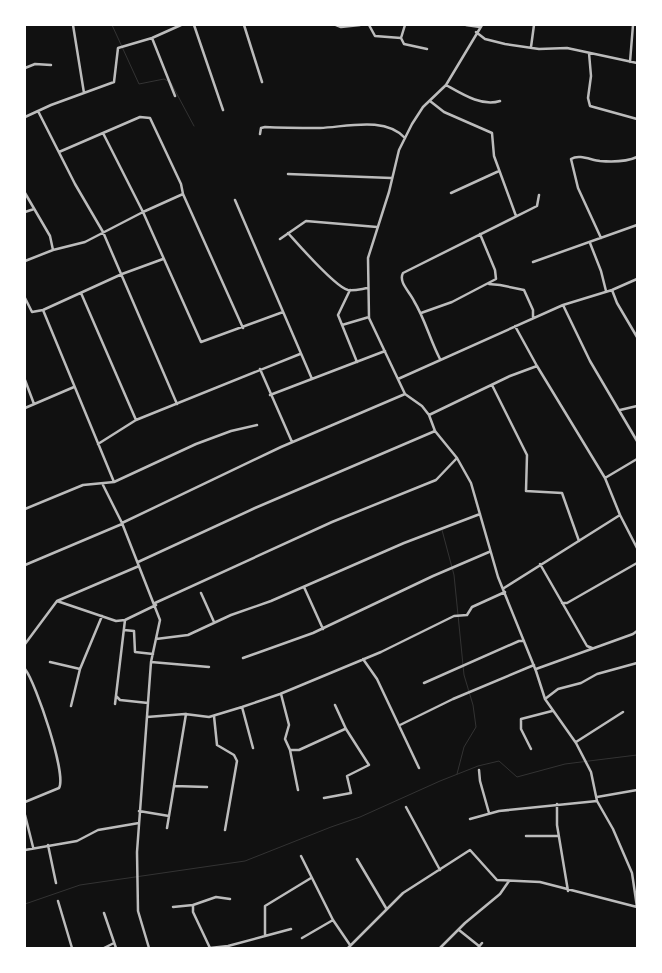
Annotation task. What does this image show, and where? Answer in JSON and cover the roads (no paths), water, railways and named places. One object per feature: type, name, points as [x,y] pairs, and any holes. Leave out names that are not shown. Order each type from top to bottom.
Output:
[{"type":"street","points":[[73,25],[84,93]]},
{"type":"street","points":[[25,117],[114,82],[118,48],[152,38],[181,25]]},
{"type":"street","points":[[194,25],[222,110]]},
{"type":"street","points":[[244,25],[262,82]]},
{"type":"street","points":[[336,25],[341,27],[360,25]]},
{"type":"street","points":[[369,25],[375,36],[401,38]]},
{"type":"street","points":[[405,25],[401,38],[405,46],[427,48]]},
{"type":"street","points":[[466,25],[481,26]]},
{"type":"street","points":[[531,47],[534,25]]},
{"type":"street","points":[[630,62],[633,25]]},
{"type":"street","points":[[301,856],[333,920],[349,946],[403,893],[472,850],[497,880],[530,880],[637,907],[632,873],[613,829],[597,799],[591,772],[576,742],[545,699],[534,665],[489,552],[471,483],[457,458],[436,431],[429,415],[422,406],[405,394],[369,317],[368,258],[398,152],[412,124],[430,100],[446,85],[481,26]]},
{"type":"street","points":[[476,32],[494,42],[531,47],[560,47],[637,63]]},
{"type":"street","points":[[152,38],[175,96]]},
{"type":"street","points":[[588,53],[591,76],[588,98],[590,106],[637,119]]},
{"type":"street","points":[[25,68],[35,64],[51,65]]},
{"type":"street","points":[[446,85],[461,94],[488,103],[500,101]]},
{"type":"street","points":[[430,100],[444,112],[492,133],[493,153],[516,216]]},
{"type":"street","points":[[38,111],[103,232],[178,404]]},
{"type":"street","points":[[59,152],[140,117],[150,118],[181,184],[183,194],[243,328]]},
{"type":"street","points":[[260,134],[261,128],[265,127],[322,128],[367,125],[390,128],[405,138]]},
{"type":"street","points":[[103,133],[143,212],[201,342],[283,312]]},
{"type":"street","points":[[601,238],[578,188],[571,159],[575,156],[599,161],[622,161],[637,157]]},
{"type":"street","points":[[451,193],[500,171]]},
{"type":"street","points":[[288,174],[391,178]]},
{"type":"street","points":[[25,193],[50,236],[53,250]]},
{"type":"street","points":[[25,261],[53,250],[74,247],[183,194]]},
{"type":"street","points":[[440,359],[429,339],[421,313],[402,282],[403,273],[539,205],[539,195]]},
{"type":"street","points":[[235,200],[312,379]]},
{"type":"street","points":[[25,212],[34,209]]},
{"type":"street","points":[[280,239],[304,222],[311,220],[377,227]]},
{"type":"street","points":[[534,262],[554,253],[590,243],[637,225]]},
{"type":"street","points":[[288,232],[316,264],[341,286],[350,290],[368,288]]},
{"type":"street","points":[[421,313],[452,302],[496,279],[496,274],[480,234]]},
{"type":"street","points":[[590,243],[602,271],[606,292]]},
{"type":"street","points":[[25,298],[32,312],[42,310],[122,274],[163,259]]},
{"type":"street","points":[[398,379],[562,305],[612,290],[637,279]]},
{"type":"street","points":[[487,284],[500,284],[524,290],[533,310],[533,318]]},
{"type":"street","points":[[350,290],[338,312],[341,325],[357,362]]},
{"type":"street","points":[[612,290],[617,303],[637,337]]},
{"type":"street","points":[[81,293],[136,420]]},
{"type":"street","points":[[562,305],[590,361],[637,441]]},
{"type":"street","points":[[42,310],[114,482]]},
{"type":"street","points":[[533,310],[540,315]]},
{"type":"street","points":[[341,325],[369,317]]},
{"type":"street","points":[[632,328],[637,325]]},
{"type":"street","points":[[515,326],[605,478],[620,515],[637,548]]},
{"type":"street","points":[[270,395],[385,351]]},
{"type":"street","points":[[98,444],[136,420],[300,354]]},
{"type":"street","points":[[429,415],[492,384],[537,366]]},
{"type":"street","points":[[260,369],[292,442]]},
{"type":"street","points":[[25,380],[34,404]]},
{"type":"street","points":[[492,384],[527,454],[526,491],[562,493],[579,541]]},
{"type":"street","points":[[25,408],[74,387]]},
{"type":"street","points":[[25,565],[122,523],[292,442],[405,394]]},
{"type":"street","points":[[620,410],[637,406]]},
{"type":"street","points":[[25,509],[83,485],[103,485],[114,482],[196,444],[256,424]]},
{"type":"street","points":[[138,562],[436,431]]},
{"type":"street","points":[[57,601],[116,621],[125,620],[155,604],[332,522],[436,480],[457,458]]},
{"type":"street","points":[[605,478],[637,459]]},
{"type":"street","points":[[103,485],[122,523],[155,604],[160,627],[155,639],[151,662],[138,823],[138,910],[142,932],[149,948]]},
{"type":"street","points":[[155,639],[188,635],[214,622],[304,587],[404,543],[480,514]]},
{"type":"street","points":[[503,588],[620,515]]},
{"type":"street","points":[[242,658],[323,629],[433,576],[489,552]]},
{"type":"street","points":[[562,603],[567,603],[637,563]]},
{"type":"street","points":[[540,564],[564,609],[587,646],[592,648]]},
{"type":"street","points":[[25,644],[57,601],[139,566]]},
{"type":"street","points":[[304,587],[323,629]]},
{"type":"street","points":[[147,717],[186,714],[214,716],[281,694],[363,659],[454,616],[466,615],[472,607],[505,592]]},
{"type":"street","points":[[202,594],[214,622]]},
{"type":"street","points":[[564,609],[567,603]]},
{"type":"street","points":[[71,706],[80,669],[102,616]]},
{"type":"street","points":[[115,704],[125,620]]},
{"type":"street","points":[[124,630],[134,631],[135,652],[152,654]]},
{"type":"street","points":[[535,669],[637,631]]},
{"type":"street","points":[[519,641],[522,636]]},
{"type":"street","points":[[424,683],[519,641],[524,641]]},
{"type":"street","points":[[586,650],[587,646]]},
{"type":"street","points":[[363,659],[378,679],[420,768]]},
{"type":"street","points":[[50,662],[80,669]]},
{"type":"street","points":[[151,662],[209,667]]},
{"type":"street","points":[[545,699],[558,689],[581,683],[597,674],[636,664],[637,669]]},
{"type":"street","points":[[400,725],[453,699],[534,665]]},
{"type":"street","points":[[25,669],[32,677],[48,724],[62,784],[56,791],[25,802]]},
{"type":"street","points":[[281,694],[289,724],[285,739],[290,750],[298,790]]},
{"type":"street","points":[[116,696],[120,700],[148,703]]},
{"type":"street","points":[[324,798],[351,793],[347,776],[369,765],[346,729],[336,705]]},
{"type":"street","points":[[242,707],[253,748]]},
{"type":"street","points":[[531,749],[521,729],[521,719],[552,710]]},
{"type":"street","points":[[576,742],[622,712]]},
{"type":"street","points":[[167,828],[186,714]]},
{"type":"street","points":[[214,716],[217,745],[234,755],[237,761],[225,830]]},
{"type":"street","points":[[290,750],[299,750],[339,730],[346,729]]},
{"type":"street","points":[[479,770],[480,781],[489,813]]},
{"type":"street","points":[[174,786],[207,787]]},
{"type":"street","points":[[470,819],[489,813],[597,799],[637,790]]},
{"type":"street","points":[[557,804],[559,836],[568,890]]},
{"type":"street","points":[[406,807],[440,870]]},
{"type":"street","points":[[139,811],[169,816]]},
{"type":"street","points":[[25,815],[33,847]]},
{"type":"street","points":[[25,850],[33,847],[77,841],[98,830],[138,823]]},
{"type":"street","points":[[526,836],[559,836]]},
{"type":"street","points":[[48,845],[56,883]]},
{"type":"street","points":[[357,859],[386,908]]},
{"type":"street","points":[[265,936],[265,906],[311,878]]},
{"type":"street","points":[[440,948],[458,929],[500,894],[509,881]]},
{"type":"street","points":[[173,907],[193,905],[216,897],[230,899]]},
{"type":"street","points":[[58,901],[72,948]]},
{"type":"street","points":[[193,905],[193,912],[210,948],[228,947],[291,930]]},
{"type":"street","points":[[104,913],[116,948]]},
{"type":"street","points":[[302,938],[333,920]]},
{"type":"street","points":[[458,929],[478,947],[482,942]]},
{"type":"street","points":[[104,948],[114,943]]},
{"type":"waterway","points":[[112,25],[139,84],[164,79],[168,81]]},
{"type":"waterway","points":[[171,83],[194,126]]},
{"type":"waterway","points":[[442,530],[454,575],[464,675],[473,705],[476,727],[464,747],[457,774]]},
{"type":"waterway","points":[[25,904],[80,885],[245,861],[360,817],[478,766],[499,761],[517,777],[565,764],[637,755]]}]
